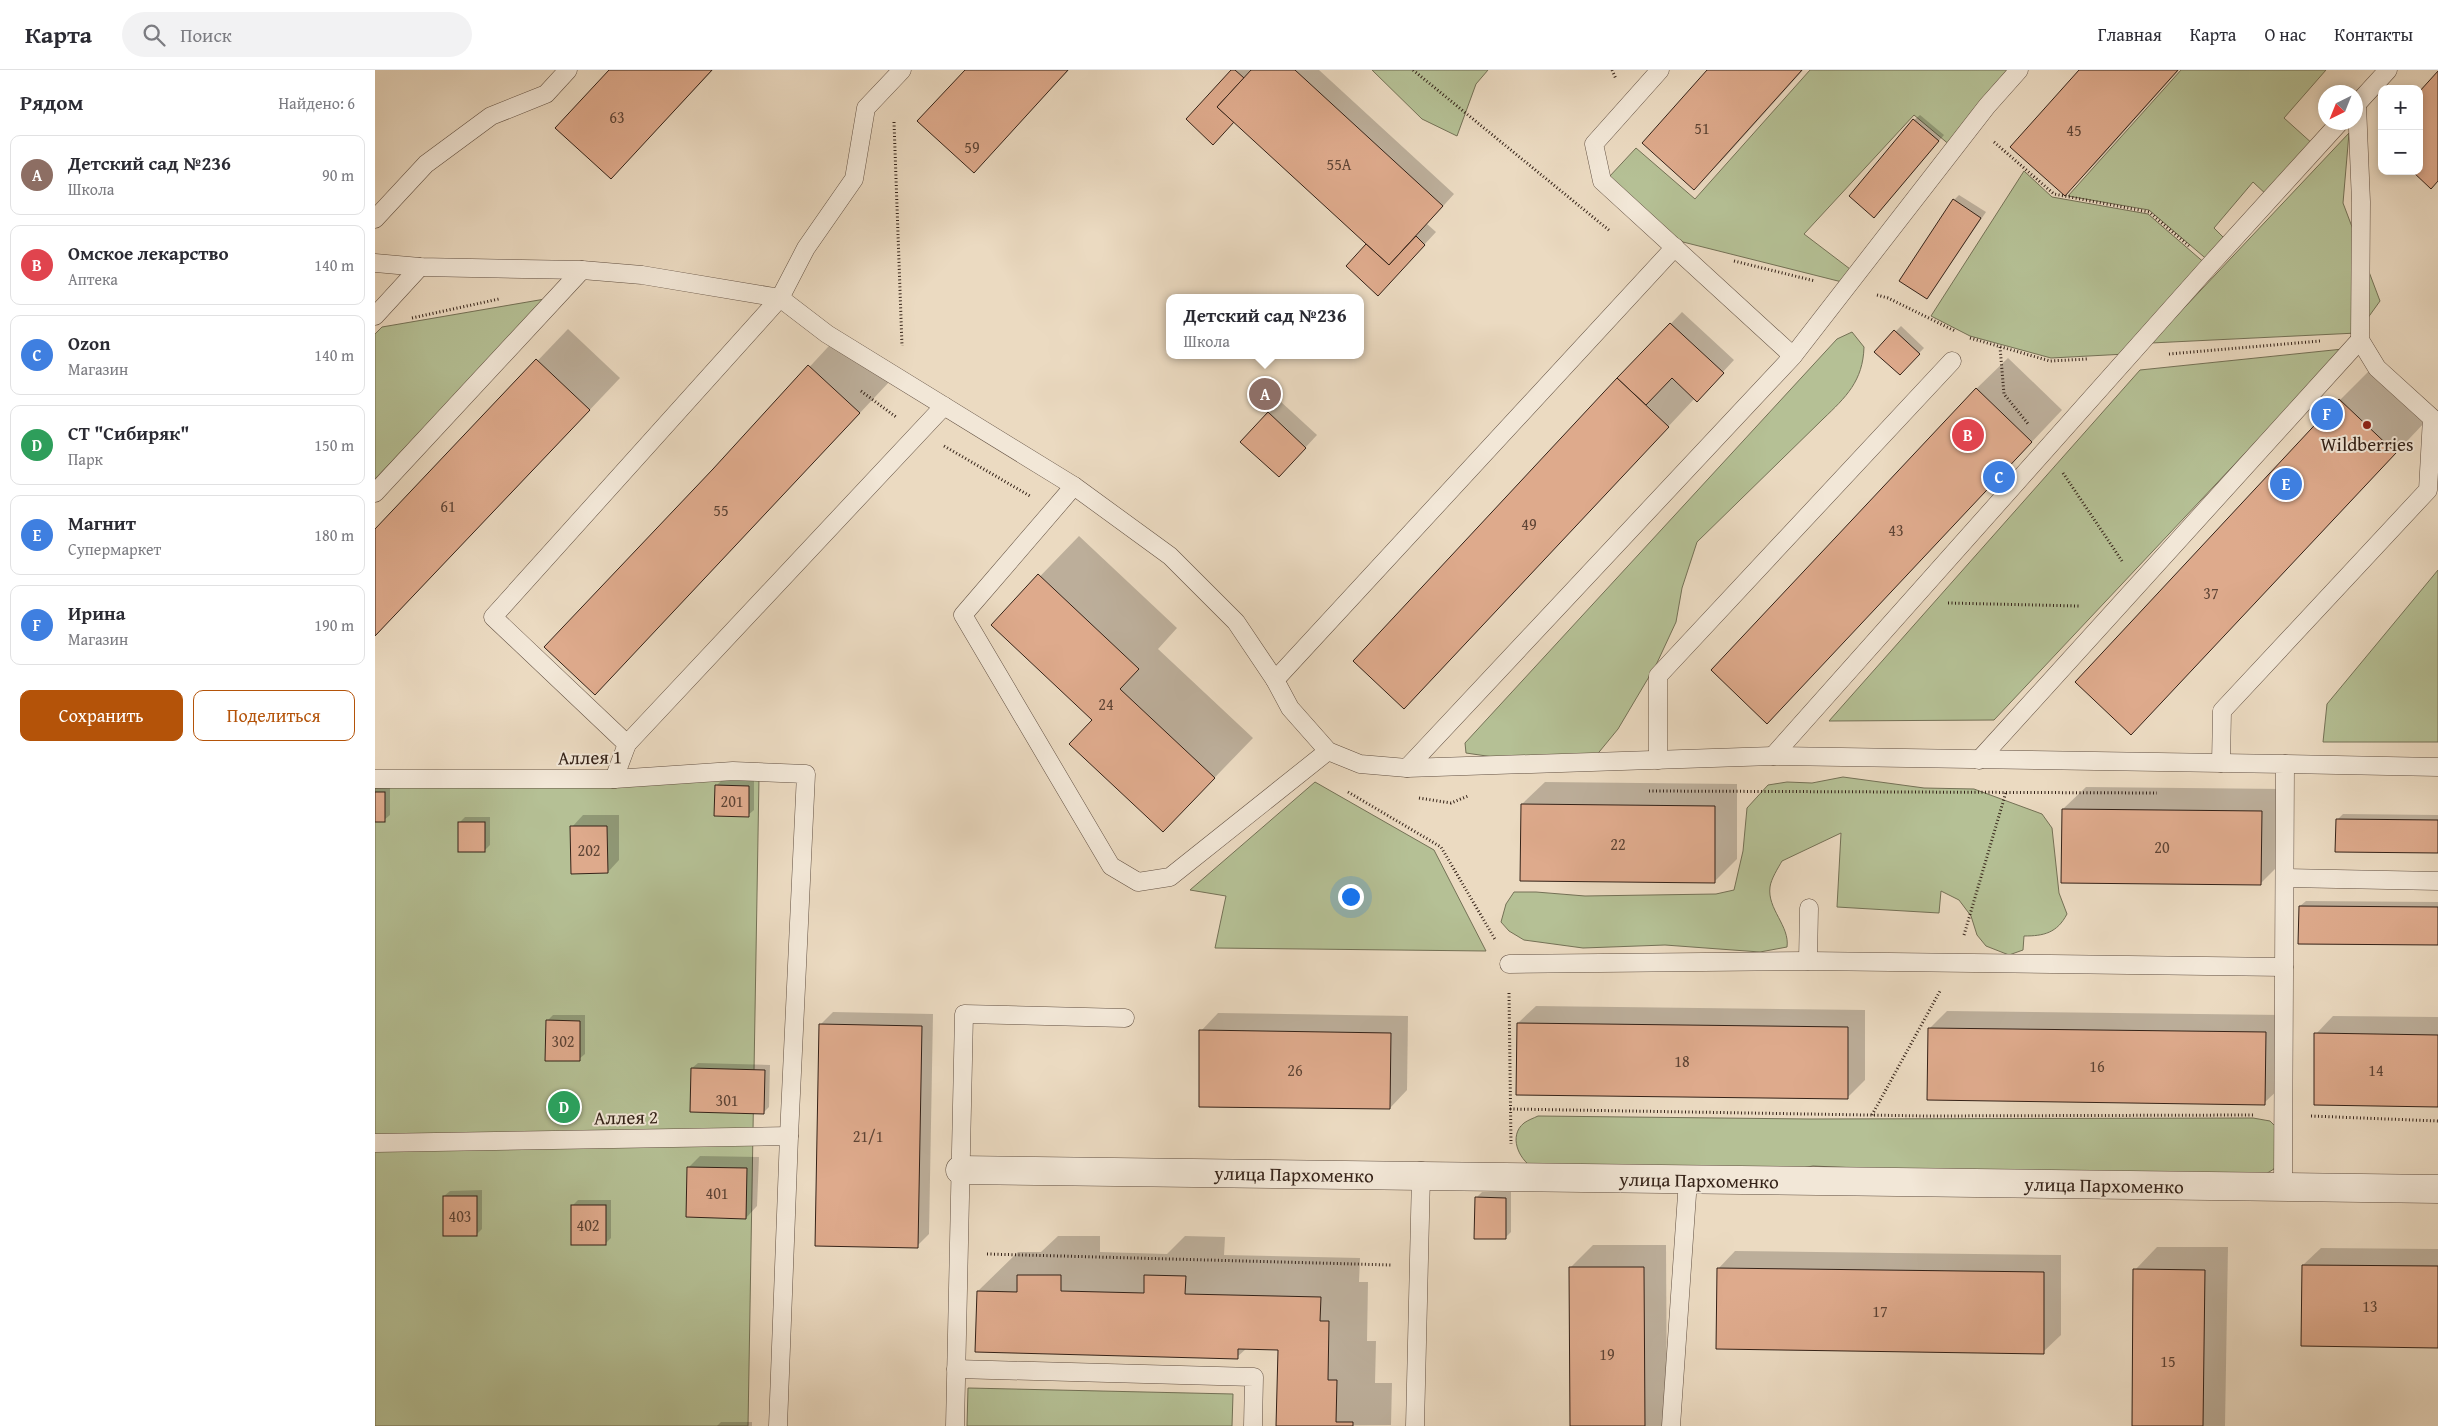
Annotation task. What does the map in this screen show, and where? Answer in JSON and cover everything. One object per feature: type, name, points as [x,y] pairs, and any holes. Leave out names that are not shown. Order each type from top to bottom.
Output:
[{"type":"street","name":"улица Пархоменко","points":[[960,1170],[2438,1189]]},
{"type":"lane","points":[[375,219],[426,164],[491,116],[546,94],[568,70]]},
{"type":"lane","points":[[1660,70],[1594,144],[1602,180],[1793,356]]},
{"type":"lane","points":[[1407,768],[1793,356],[1973,123],[2019,70]]},
{"type":"lane","points":[[2363,97],[2388,70]]},
{"type":"lane","points":[[627,744],[493,617],[780,298],[806,248],[854,179],[866,108],[897,75]]},
{"type":"lane","points":[[1773,756],[2210,264],[2334,130]]},
{"type":"lane","points":[[2221,763],[2222,711],[2428,490],[2432,418],[2377,368],[2360,340],[2361,202],[2357,130]]},
{"type":"lane","points":[[1275,680],[1675,247]]},
{"type":"lane","points":[[375,263],[420,267],[581,270],[642,275],[780,298],[827,334],[1074,486],[1170,556],[1236,622],[1275,680],[1291,708],[1328,751],[1360,764],[1407,768],[1773,756],[2438,767]]},
{"type":"lane","points":[[375,316],[420,267]]},
{"type":"lane","points":[[375,493],[581,270]]},
{"type":"lane","points":[[1979,760],[2360,340]]},
{"type":"lane","points":[[1658,760],[1658,676],[1953,361]]},
{"type":"lane","points":[[614,779],[627,744],[943,406]]},
{"type":"lane","points":[[1074,486],[963,615],[1111,866],[1138,882],[1170,877],[1328,751]]},
{"type":"lane","points":[[2283,1187],[2285,764]]},
{"type":"lane","name":"Аллея 1","points":[[375,779],[614,779],[733,771],[806,774],[789,1136]]},
{"type":"lane","points":[[2285,878],[2438,881]]},
{"type":"lane","points":[[1808,961],[1809,908]]},
{"type":"lane","points":[[1509,964],[1808,961],[2284,967]]},
{"type":"lane","points":[[955,1426],[964,1014],[1125,1018]]},
{"type":"lane","points":[[778,1426],[789,1136]]},
{"type":"lane","name":"Аллея 2","points":[[375,1143],[789,1136]]},
{"type":"lane","points":[[1415,1426],[1421,1176]]},
{"type":"lane","points":[[1671,1426],[1687,1180]]},
{"type":"lane","points":[[956,1369],[1254,1378],[1253,1426]]},
{"type":"path","points":[[1413,70],[1612,232]]},
{"type":"path","points":[[897,75],[903,382]]},
{"type":"path","points":[[1973,123],[2053,194],[2149,212],[2210,264]]},
{"type":"path","points":[[1732,261],[1887,298],[1970,338],[2050,361],[2127,358],[2289,342],[2360,340]]},
{"type":"path","points":[[404,320],[501,298]]},
{"type":"path","points":[[857,389],[919,432],[1054,510]]},
{"type":"path","points":[[1911,602],[2117,607]]},
{"type":"path","points":[[1310,766],[1338,786],[1441,847],[1509,964],[1511,1177]]},
{"type":"path","points":[[1641,791],[2165,793]]},
{"type":"path","points":[[1872,1115],[1956,963],[2006,792]]},
{"type":"path","points":[[1510,1109],[1872,1115],[2283,1115],[2438,1121]]},
{"type":"path","points":[[959,1253],[1419,1266]]},
{"type":"green space","points":[[1372,70],[1488,70],[1476,84],[1457,136],[1422,119]]},
{"type":"green space","points":[[1810,70],[2015,70],[1951,146],[1914,115],[1804,234],[1850,269],[1842,282],[1679,241],[1609,177],[1636,148],[1695,199]]},
{"type":"green space","points":[[2181,70],[2326,70],[2284,118],[2314,145],[2269,197],[2253,182],[2214,228],[2228,242],[2210,262],[2149,210],[2068,196]]},
{"type":"green space","points":[[2349,133],[2343,203],[2380,301],[2357,333],[2151,343]]},
{"type":"green space","points":[[2024,171],[2052,197],[2148,214],[2207,265],[2126,354],[2051,358],[1970,336],[1931,316]]},
{"type":"green space","points":[[545,299],[375,479],[375,334],[382,327]]},
{"type":"green space","points":[[1852,332],[1864,347],[1860,370],[1852,388],[1831,411],[1697,542],[1682,588],[1676,622],[1656,665],[1618,729],[1595,757],[1500,758],[1466,753],[1465,743],[1837,339]]},
{"type":"green space","points":[[2343,349],[1994,720],[1829,721],[2140,370]]},
{"type":"green space","points":[[2438,570],[2438,742],[2323,742],[2327,704]]},
{"type":"green space","points":[[759,777],[748,1426],[375,1426],[375,788]]},
{"type":"green space","points":[[1843,777],[1924,788],[1974,789],[2042,814],[2052,828],[2059,893],[2067,914],[2059,925],[2049,932],[2024,936],[2023,950],[2009,955],[1986,946],[1977,935],[1971,916],[1959,900],[1941,891],[1939,913],[1837,907],[1841,833],[1782,861],[1773,877],[1770,895],[1785,932],[1787,947],[1760,952],[1665,945],[1583,948],[1524,940],[1509,931],[1501,922],[1506,904],[1514,892],[1585,896],[1716,894],[1734,890],[1743,851],[1747,808],[1768,785],[1787,782],[1812,783]]},
{"type":"green space","points":[[1315,782],[1434,850],[1486,951],[1215,948],[1226,896],[1190,890]]},
{"type":"green space","points":[[1538,1116],[1809,1119],[2253,1118],[2270,1121],[2276,1127],[2280,1154],[2274,1169],[2264,1175],[1923,1171],[1813,1166],[1774,1173],[1532,1167],[1523,1159],[1516,1141],[1519,1128],[1524,1123]]},
{"type":"green space","points":[[968,1388],[1233,1394],[1232,1426],[967,1426]]},
{"type":"building","points":[[609,70],[712,70],[611,179],[555,128]]},
{"type":"building","points":[[965,70],[1068,70],[974,173],[917,121]]},
{"type":"building","points":[[1231,70],[1235,70],[1244,78],[1217,107],[1234,122],[1213,145],[1186,119]]},
{"type":"building","points":[[1251,70],[1295,70],[1443,206],[1389,265],[1217,107]]},
{"type":"building","points":[[1707,70],[1802,70],[1694,190],[1642,143]]},
{"type":"building","points":[[2079,70],[2178,70],[2065,196],[2010,147]]},
{"type":"building","points":[[2438,71],[2438,181],[2431,189],[2416,175],[2423,175],[2423,88]]},
{"type":"building","points":[[1913,119],[1939,141],[1874,218],[1849,196]]},
{"type":"building","points":[[1953,199],[1981,218],[1927,299],[1899,281]]},
{"type":"building","points":[[1416,236],[1425,245],[1378,296],[1346,266],[1366,244],[1389,265]]},
{"type":"building","points":[[1670,323],[1724,373],[1697,402],[1672,378],[1646,405],[1617,378]]},
{"type":"building","points":[[1894,330],[1920,354],[1900,375],[1874,352]]},
{"type":"building","points":[[536,359],[590,410],[375,636],[375,529]]},
{"type":"building","points":[[808,365],[860,413],[595,695],[544,647],[713,469]]},
{"type":"building","points":[[1617,378],[1669,427],[1404,709],[1353,661]]},
{"type":"building","points":[[1976,388],[2032,442],[1767,724],[1711,670]]},
{"type":"building","points":[[2339,399],[2396,453],[2131,735],[2075,682]]},
{"type":"building","points":[[1268,412],[1306,448],[1279,477],[1240,442]]},
{"type":"building","points":[[1038,574],[1139,669],[1120,689],[1215,778],[1163,832],[1069,744],[1092,720],[991,625]]},
{"type":"building","points":[[715,785],[749,786],[749,817],[714,816]]},
{"type":"building","points":[[375,792],[385,792],[385,822],[375,822]]},
{"type":"building","points":[[1521,804],[1715,806],[1715,883],[1520,881]]},
{"type":"building","points":[[2062,809],[2262,811],[2261,885],[2061,883]]},
{"type":"building","points":[[2336,819],[2438,820],[2438,853],[2335,852]]},
{"type":"building","points":[[458,822],[485,822],[485,852],[458,852]]},
{"type":"building","points":[[570,826],[607,826],[608,873],[571,874]]},
{"type":"building","points":[[2299,906],[2438,907],[2438,945],[2298,944]]},
{"type":"building","points":[[546,1020],[580,1021],[580,1061],[545,1061]]},
{"type":"building","points":[[1517,1023],[1848,1027],[1848,1099],[1516,1095]]},
{"type":"building","points":[[819,1024],[922,1026],[918,1248],[815,1246]]},
{"type":"building","points":[[1928,1028],[2266,1032],[2265,1105],[1927,1100]]},
{"type":"building","points":[[1199,1030],[1391,1033],[1390,1109],[1199,1107]]},
{"type":"building","points":[[2314,1033],[2438,1035],[2438,1107],[2314,1105]]},
{"type":"building","points":[[691,1068],[765,1070],[764,1114],[690,1112]]},
{"type":"building","points":[[687,1167],[747,1168],[746,1219],[686,1217]]},
{"type":"building","points":[[443,1196],[477,1196],[477,1236],[443,1236]]},
{"type":"building","points":[[1475,1197],[1506,1198],[1506,1239],[1474,1239]]},
{"type":"building","points":[[571,1205],[606,1205],[606,1245],[571,1245]]},
{"type":"building","points":[[2302,1265],[2438,1266],[2438,1348],[2301,1346]]},
{"type":"building","points":[[1569,1267],[1644,1267],[1645,1426],[1570,1426]]},
{"type":"building","points":[[1717,1268],[2044,1272],[2044,1354],[1716,1349]]},
{"type":"building","points":[[2133,1269],[2205,1270],[2203,1426],[2132,1426]]},
{"type":"building","points":[[1017,1275],[1061,1275],[1061,1291],[1144,1293],[1144,1275],[1186,1276],[1185,1294],[1321,1297],[1320,1321],[1329,1321],[1328,1380],[1337,1380],[1336,1422],[1353,1422],[1353,1426],[1276,1426],[1278,1350],[1238,1349],[1238,1359],[975,1352],[977,1291],[1017,1292]]},
{"type":"place","name":"Детский сад №236","points":[[1265,394]]},
{"type":"place","name":"Ирина","points":[[2327,414]]},
{"type":"place","name":"Wildberries","points":[[2367,425]]},
{"type":"place","name":"Омское лекарство","points":[[1968,435]]},
{"type":"place","name":"Ozon","points":[[1999,477]]},
{"type":"place","name":"Магнит","points":[[2286,484]]},
{"type":"place","name":"СТ \"Сибиряк\"","points":[[564,1107]]}]
